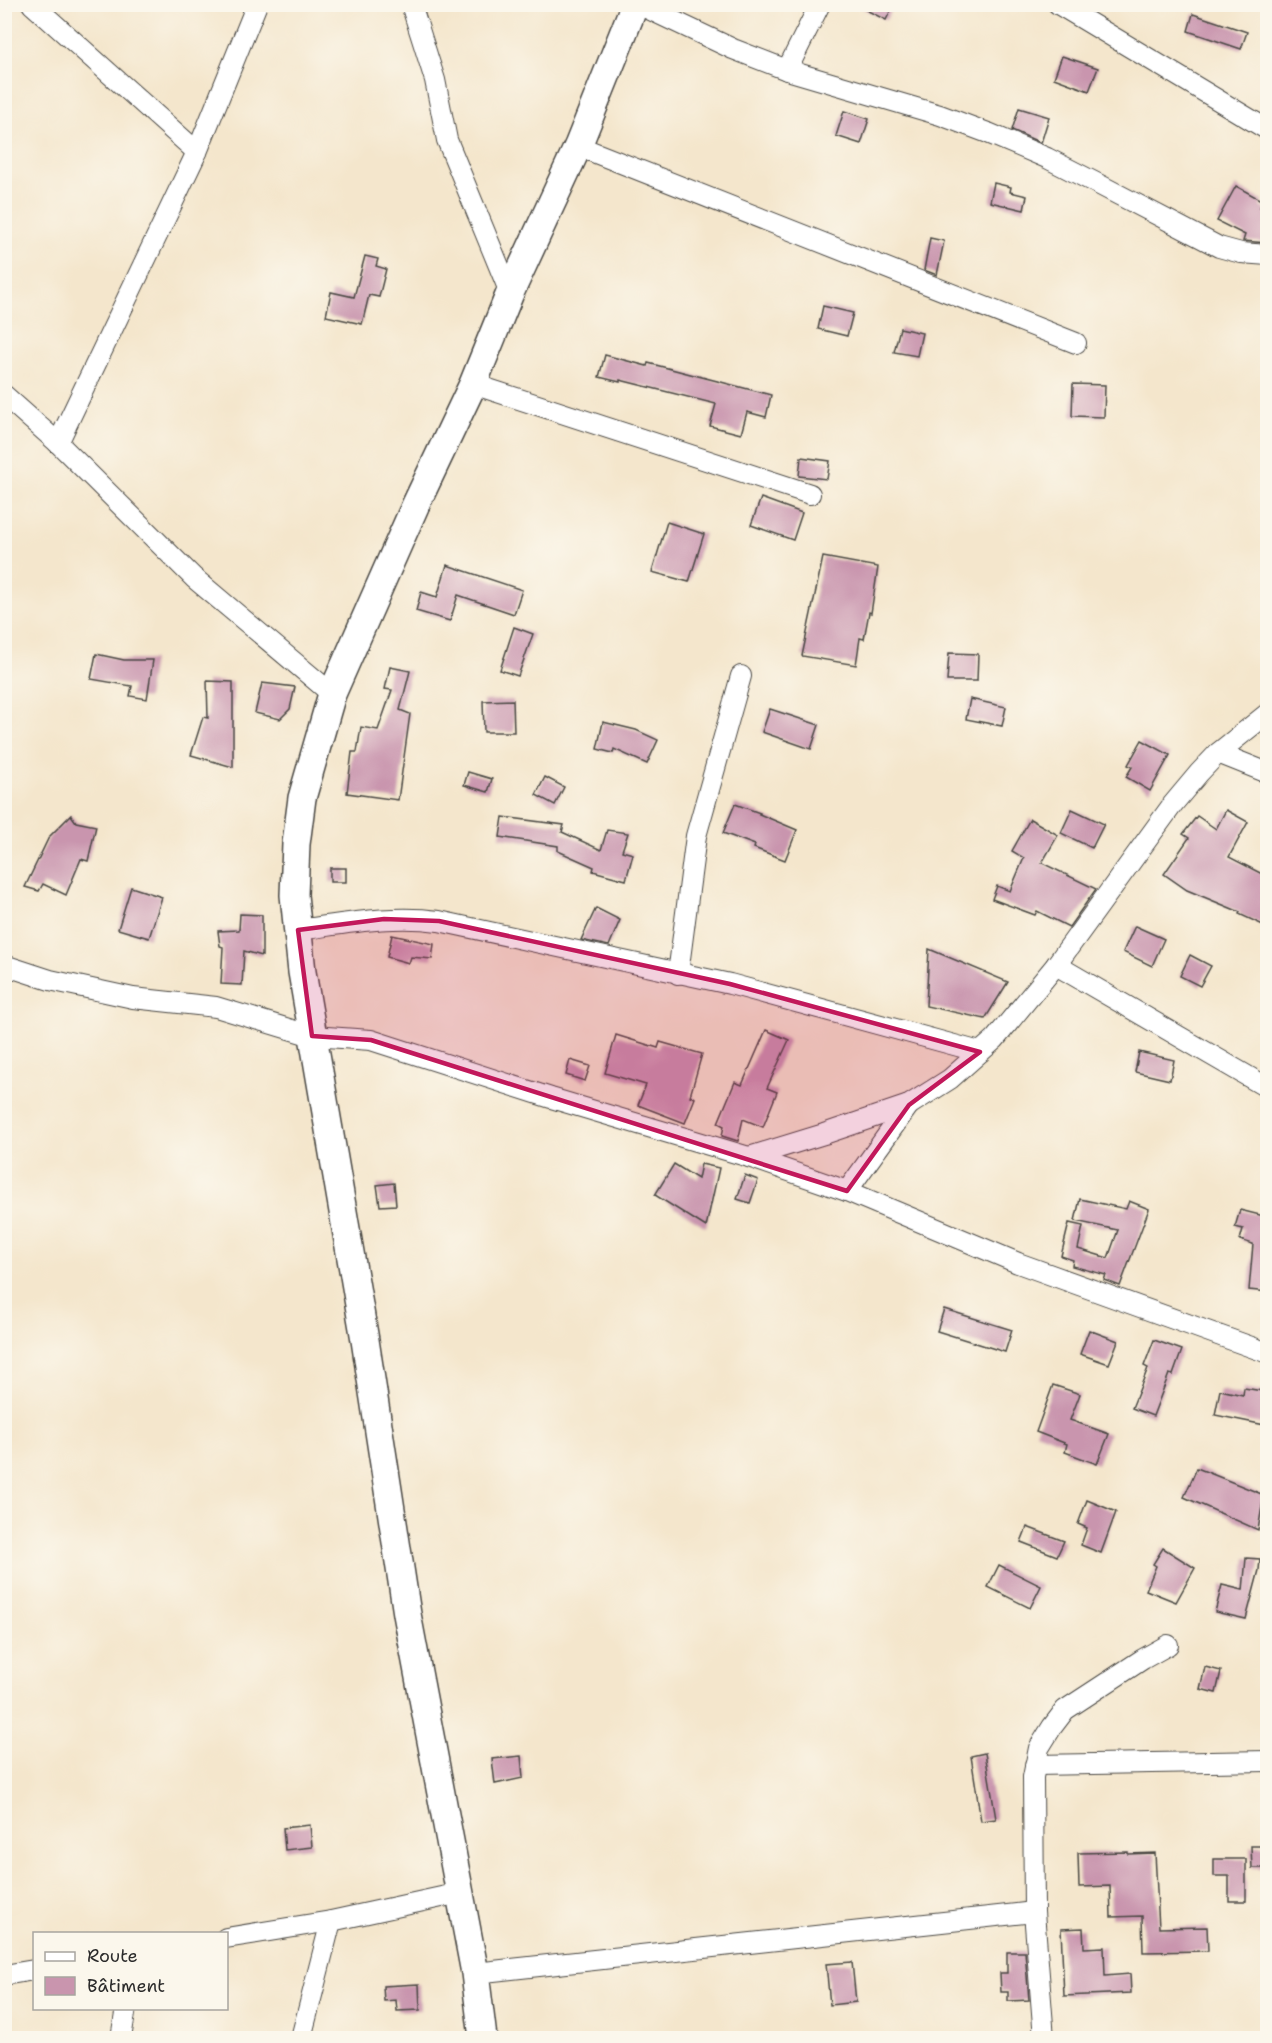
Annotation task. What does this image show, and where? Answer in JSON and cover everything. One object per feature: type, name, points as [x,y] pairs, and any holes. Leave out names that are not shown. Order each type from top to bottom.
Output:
[{"type":"main road","points":[[483,2038],[475,1973],[407,1614],[365,1340],[312,1036],[302,972],[294,895],[296,844],[302,798],[332,694],[472,384],[510,293],[578,146],[636,4]]},
{"type":"street","points":[[32,4],[197,152]]},
{"type":"street","points":[[58,443],[197,152],[257,4]]},
{"type":"street","points":[[411,4],[435,80],[447,140],[510,293]]},
{"type":"street","points":[[636,4],[734,49],[787,70],[940,115],[1047,158],[1219,247],[1241,253],[1268,255]]},
{"type":"street","points":[[787,70],[820,4]]},
{"type":"street","points":[[1058,4],[1268,130]]},
{"type":"street","points":[[578,146],[1076,343]]},
{"type":"street","points":[[472,384],[810,494]]},
{"type":"street","points":[[4,395],[58,443],[195,578],[332,694]]},
{"type":"street","points":[[678,974],[696,836],[741,676]]},
{"type":"street","points":[[749,1157],[909,1105],[950,1079],[995,1039],[1056,965],[1173,804],[1218,753],[1268,713]]},
{"type":"street","points":[[1218,753],[1268,773]]},
{"type":"street","points":[[298,930],[384,919],[424,919],[730,984],[980,1052]]},
{"type":"street","points":[[4,965],[50,980],[133,998],[216,1007],[312,1036],[371,1040],[551,1098],[749,1157],[847,1191],[1018,1263],[1268,1353]]},
{"type":"street","points":[[1056,965],[1268,1088]]},
{"type":"street","points":[[847,1191],[909,1105]]},
{"type":"street","points":[[1044,2038],[1034,1912],[1033,1778],[1039,1748],[1065,1710],[1168,1645]]},
{"type":"street","points":[[1035,1765],[1268,1761]]},
{"type":"street","points":[[228,1938],[331,1921],[460,1893]]},
{"type":"street","points":[[475,1973],[1034,1912]]},
{"type":"street","points":[[301,2038],[331,1921]]},
{"type":"street","points":[[4,1975],[33,1970]]},
{"type":"street","points":[[121,2038],[126,2010]]},
{"type":"highlighted area","points":[[384,919],[439,921],[730,984],[980,1052],[909,1105],[847,1191],[371,1040],[312,1036],[298,930]]},
{"type":"building","points":[[854,4],[894,4],[886,20]]},
{"type":"building","points":[[1193,14],[1247,32],[1241,49],[1188,31]]},
{"type":"building","points":[[1062,56],[1098,68],[1089,91],[1054,78]]},
{"type":"building","points":[[1019,108],[1049,117],[1041,143],[1012,130]]},
{"type":"building","points":[[844,111],[869,119],[861,144],[836,136]]},
{"type":"building","points":[[994,183],[1011,187],[1010,192],[1027,196],[1024,210],[990,202]]},
{"type":"building","points":[[1236,186],[1263,201],[1260,207],[1268,210],[1268,243],[1243,241],[1245,235],[1217,221]]},
{"type":"building","points":[[930,238],[944,241],[937,275],[924,270]]},
{"type":"building","points":[[365,256],[378,259],[376,266],[386,269],[379,297],[369,295],[362,324],[326,316],[331,292],[354,297]]},
{"type":"building","points":[[823,306],[853,313],[847,336],[818,329]]},
{"type":"building","points":[[900,328],[922,333],[917,356],[894,352]]},
{"type":"building","points":[[605,355],[647,366],[648,363],[771,395],[766,417],[747,412],[741,434],[710,426],[716,404],[599,377]]},
{"type":"building","points":[[1073,384],[1105,385],[1104,417],[1072,416]]},
{"type":"building","points":[[801,457],[830,461],[827,479],[799,476]]},
{"type":"building","points":[[761,498],[802,513],[793,540],[751,525]]},
{"type":"building","points":[[667,522],[704,534],[689,582],[652,572]]},
{"type":"building","points":[[823,557],[878,567],[871,613],[869,612],[864,639],[860,638],[856,665],[802,656]]},
{"type":"building","points":[[447,565],[522,590],[514,614],[458,595],[450,621],[416,611],[421,592],[437,597]]},
{"type":"building","points":[[514,627],[533,634],[518,676],[500,670]]},
{"type":"building","points":[[949,653],[978,654],[977,681],[947,681]]},
{"type":"building","points":[[96,654],[124,660],[153,660],[147,699],[130,696],[132,686],[91,679]]},
{"type":"building","points":[[390,667],[410,671],[400,710],[410,714],[398,800],[347,793],[352,752],[357,752],[361,727],[378,730],[392,690],[385,689]]},
{"type":"building","points":[[207,681],[233,682],[233,767],[191,755],[203,717],[208,718]]},
{"type":"building","points":[[262,683],[295,687],[290,709],[280,719],[255,713]]},
{"type":"building","points":[[970,699],[1006,707],[1002,726],[966,719]]},
{"type":"building","points":[[513,700],[514,732],[484,732],[483,701]]},
{"type":"building","points":[[770,709],[819,725],[811,749],[762,732]]},
{"type":"building","points":[[603,722],[636,730],[658,740],[647,764],[614,749],[613,753],[597,749]]},
{"type":"building","points":[[1142,740],[1170,755],[1150,791],[1126,777],[1132,767],[1128,765]]},
{"type":"building","points":[[468,772],[492,779],[488,792],[464,785]]},
{"type":"building","points":[[545,777],[564,787],[555,805],[536,795]]},
{"type":"building","points":[[735,804],[797,830],[785,860],[723,833]]},
{"type":"building","points":[[1072,809],[1104,824],[1092,848],[1061,833]]},
{"type":"building","points":[[1226,810],[1248,822],[1229,857],[1268,877],[1268,915],[1263,925],[1239,914],[1240,912],[1187,890],[1164,874],[1189,838],[1183,834],[1197,816],[1216,829]]},
{"type":"building","points":[[71,815],[76,822],[96,826],[88,861],[81,859],[66,895],[43,884],[39,891],[25,887],[49,837]]},
{"type":"building","points":[[503,817],[564,825],[562,832],[601,850],[607,830],[628,833],[622,851],[633,854],[626,880],[593,871],[594,867],[558,851],[558,846],[500,837]]},
{"type":"building","points":[[1030,819],[1058,835],[1042,863],[1096,889],[1069,927],[1037,911],[1035,915],[992,899],[997,886],[1010,891],[1024,858],[1012,851]]},
{"type":"building","points":[[330,868],[346,868],[346,882],[330,882]]},
{"type":"building","points":[[131,887],[162,897],[149,938],[118,929]]},
{"type":"building","points":[[596,908],[620,920],[609,946],[581,940]]},
{"type":"building","points":[[240,914],[262,915],[262,956],[244,951],[242,985],[221,984],[223,947],[220,946],[218,931],[239,930]]},
{"type":"building","points":[[1135,926],[1164,939],[1152,966],[1123,952]]},
{"type":"building","points":[[392,935],[434,944],[432,959],[411,957],[409,963],[387,957]]},
{"type":"building","points":[[929,949],[1008,982],[985,1019],[926,1006]]},
{"type":"building","points":[[1190,955],[1211,966],[1200,986],[1180,976]]},
{"type":"building","points":[[766,1030],[789,1040],[767,1088],[777,1092],[763,1127],[743,1119],[738,1141],[722,1136],[724,1126],[718,1123],[735,1082],[742,1085]]},
{"type":"building","points":[[616,1035],[658,1048],[660,1042],[702,1054],[690,1096],[695,1098],[685,1123],[638,1105],[646,1085],[605,1073]]},
{"type":"building","points":[[1139,1052],[1174,1060],[1170,1080],[1135,1072]]},
{"type":"building","points":[[570,1060],[590,1066],[585,1081],[566,1075]]},
{"type":"building","points":[[674,1164],[698,1179],[701,1164],[719,1168],[706,1227],[655,1195]]},
{"type":"building","points":[[745,1175],[758,1180],[750,1203],[737,1199]]},
{"type":"building","points":[[394,1183],[396,1205],[380,1206],[377,1185]]},
{"type":"building","points":[[1080,1199],[1126,1209],[1129,1201],[1149,1209],[1120,1286],[1104,1280],[1106,1275],[1072,1266],[1073,1260],[1061,1256],[1069,1223],[1083,1226],[1078,1249],[1108,1258],[1118,1230],[1075,1221]]},
{"type":"building","points":[[1240,1210],[1268,1217],[1268,1292],[1249,1290],[1253,1244],[1240,1240],[1243,1229],[1235,1227]]},
{"type":"building","points":[[944,1309],[1012,1330],[1005,1352],[937,1331]]},
{"type":"building","points":[[1089,1330],[1118,1341],[1109,1364],[1080,1354]]},
{"type":"building","points":[[1154,1340],[1182,1350],[1173,1375],[1169,1374],[1153,1416],[1132,1408],[1148,1368],[1144,1366]]},
{"type":"building","points":[[1053,1385],[1080,1394],[1070,1420],[1109,1434],[1097,1464],[1065,1452],[1067,1444],[1036,1432]]},
{"type":"building","points":[[1244,1388],[1268,1392],[1268,1412],[1265,1425],[1215,1415],[1220,1390],[1243,1395]]},
{"type":"building","points":[[1197,1468],[1264,1495],[1258,1530],[1184,1497]]},
{"type":"building","points":[[1087,1500],[1116,1512],[1101,1553],[1081,1545],[1087,1528],[1078,1524]]},
{"type":"building","points":[[1027,1527],[1064,1541],[1057,1556],[1021,1542]]},
{"type":"building","points":[[1163,1548],[1195,1568],[1176,1602],[1146,1590],[1156,1566],[1153,1564]]},
{"type":"building","points":[[1246,1558],[1260,1559],[1246,1619],[1215,1612],[1222,1585],[1243,1590]]},
{"type":"building","points":[[999,1565],[1041,1586],[1030,1608],[988,1587]]},
{"type":"building","points":[[1205,1667],[1221,1671],[1216,1693],[1200,1689]]},
{"type":"building","points":[[985,1753],[996,1819],[981,1821],[971,1756]]},
{"type":"building","points":[[521,1756],[523,1778],[495,1784],[492,1759]]},
{"type":"building","points":[[310,1825],[312,1847],[285,1850],[283,1828]]},
{"type":"building","points":[[1251,1846],[1268,1846],[1268,1868],[1252,1868]]},
{"type":"building","points":[[1128,1852],[1128,1854],[1155,1853],[1159,1928],[1207,1927],[1208,1951],[1143,1952],[1142,1916],[1111,1917],[1110,1886],[1079,1887],[1078,1853]]},
{"type":"building","points":[[1214,1859],[1246,1859],[1246,1901],[1229,1901],[1229,1876],[1214,1876]]},
{"type":"building","points":[[1083,1928],[1084,1948],[1104,1947],[1105,1976],[1130,1974],[1131,1993],[1064,1996],[1061,1929]]},
{"type":"building","points":[[1007,1952],[1025,1952],[1029,2000],[1008,2001],[1008,1992],[1001,1992],[1000,1973],[1007,1973]]},
{"type":"building","points":[[852,1962],[856,2002],[830,2005],[826,1964]]},
{"type":"building","points":[[419,1984],[420,2010],[397,2011],[396,2000],[384,2001],[383,1986]]}]
